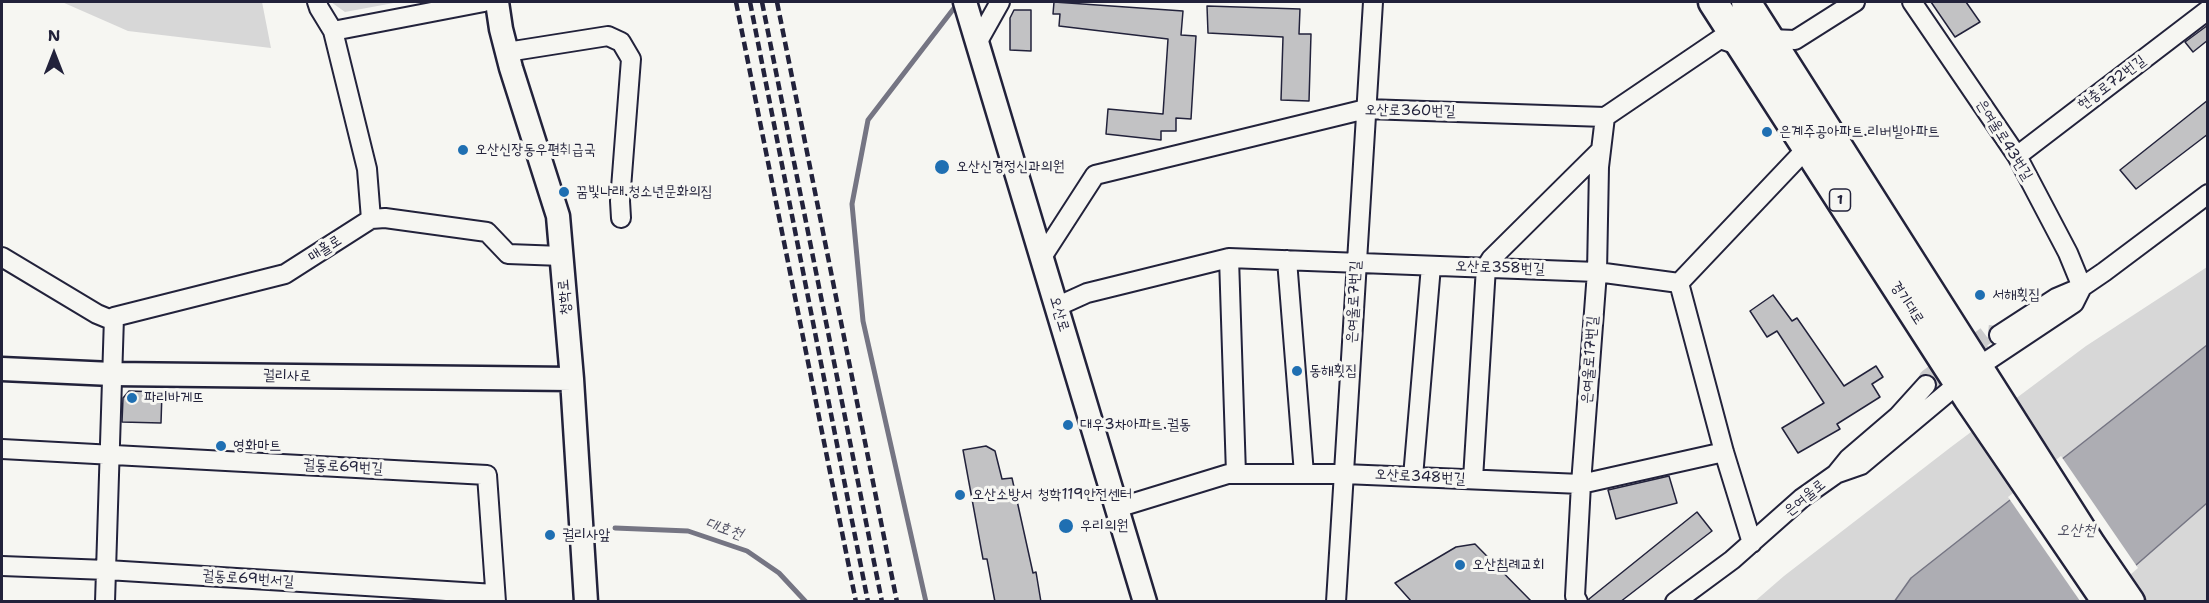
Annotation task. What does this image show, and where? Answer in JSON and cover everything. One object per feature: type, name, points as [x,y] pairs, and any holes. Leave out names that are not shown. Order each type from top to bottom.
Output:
[{"type":"main road","name":"경기대로","points":[[1713,2],[1807,148],[2130,602]]},
{"type":"main road","name":"경기대로","points":[[1746,2],[1973,383],[2107,602]]},
{"type":"street","points":[[317,2],[333,31],[367,169],[371,219],[385,218],[487,232],[508,254],[562,256]]},
{"type":"street","points":[[333,31],[484,2]]},
{"type":"street","name":"청학로","points":[[497,2],[507,52],[558,216],[572,379],[586,602]]},
{"type":"street","name":"오산로","points":[[964,2],[1145,602]]},
{"type":"street","points":[[975,35],[1000,2]]},
{"type":"street","name":"은여울로7번길","points":[[1336,602],[1373,2]]},
{"type":"street","points":[[1605,117],[1719,39],[1742,46],[1770,39],[1795,40],[1855,2]]},
{"type":"street","name":"은여울로43번길","points":[[1912,2],[2017,156],[2068,253],[2082,287]]},
{"type":"street","name":"현충로72번길","points":[[2017,156],[2208,10]]},
{"type":"street","points":[[507,52],[608,36],[621,42],[631,59],[620,201],[621,218]]},
{"type":"street","name":"오산로360번길","points":[[1042,257],[1095,175],[1366,109],[1605,117]]},
{"type":"street","name":"은여울로17번길","points":[[1578,602],[1575,596],[1581,484],[1597,272],[1601,150],[1605,117]]},
{"type":"street","points":[[1752,543],[1724,452],[1679,283],[1807,148]]},
{"type":"street","points":[[1473,479],[1486,267],[1491,259],[1601,150]]},
{"type":"street","points":[[1999,335],[2056,298],[2082,287],[2208,194]]},
{"type":"street","name":"매홀로","points":[[114,321],[114,316],[285,274],[371,219]]},
{"type":"street","points":[[2,257],[97,314],[114,321],[105,602]]},
{"type":"street","points":[[1229,258],[1236,474]]},
{"type":"street","name":"오산로358번길","points":[[1056,307],[1087,293],[1229,258],[1357,261],[1597,272],[1679,283]]},
{"type":"street","points":[[1287,260],[1304,474]]},
{"type":"street","points":[[1413,477],[1431,266]]},
{"type":"street","points":[[1836,474],[1861,465],[1973,383],[2074,303],[2082,287]]},
{"type":"street","name":"궐리사로","points":[[2,369],[112,374],[572,379]]},
{"type":"street","name":"은여울로","points":[[1675,602],[1752,543],[1802,498],[1836,474],[1849,458],[1898,416],[1926,385]]},
{"type":"street","name":"궐동로69번길","points":[[2,449],[487,475],[496,598]]},
{"type":"street","name":"오산로348번길","points":[[1117,508],[1228,474],[1344,474],[1581,484],[1724,452]]},
{"type":"street","name":"궐동로69번서길","points":[[2,566],[106,570],[496,598]]},
{"type":"shaded area","points":[[62,2],[262,2],[271,48],[128,31]]},
{"type":"shaded area","points":[[331,2],[399,2],[345,12]]},
{"type":"shaded area","points":[[2207,267],[2207,601],[1754,602],[1784,576],[1951,447],[2086,346]]},
{"type":"water","name":"오산천","points":[[2207,345],[2207,503],[2095,601],[1894,602],[1911,578]]},
{"type":"pier","points":[[2061,456],[2138,568],[2099,602],[2080,601],[2008,497]]},
{"type":"building","points":[[1054,2],[1183,11],[1181,35],[1196,36],[1191,119],[1176,118],[1176,131],[1161,131],[1161,140],[1106,134],[1108,109],[1163,114],[1168,39],[1059,26],[1060,14],[1053,14]]},
{"type":"building","points":[[1931,2],[1966,2],[1980,22],[1955,37]]},
{"type":"building","points":[[1207,6],[1300,9],[1299,34],[1311,34],[1309,101],[1281,100],[1283,37],[1208,33]]},
{"type":"building","points":[[1014,10],[1031,10],[1031,51],[1010,50],[1010,18]]},
{"type":"building","points":[[2208,25],[2208,40],[2193,52],[2185,42]]},
{"type":"building","points":[[2208,100],[2208,134],[2136,189],[2120,170]]},
{"type":"building","points":[[1773,295],[1792,321],[1797,318],[1844,386],[1876,366],[1883,377],[1872,384],[1880,397],[1837,424],[1840,429],[1798,453],[1782,428],[1824,403],[1777,331],[1767,337],[1750,311]]},
{"type":"building","points":[[129,391],[162,392],[161,423],[122,422],[123,398]]},
{"type":"building","points":[[986,446],[995,451],[1002,479],[1012,478],[1033,573],[1036,572],[1041,602],[995,602],[987,559],[983,559],[963,450]]},
{"type":"building","points":[[1669,476],[1677,503],[1616,519],[1608,490]]},
{"type":"building","points":[[1697,512],[1712,531],[1620,602],[1589,602],[1589,599]]},
{"type":"building","name":"오산침례교회","points":[[1475,544],[1532,602],[1412,602],[1395,583],[1456,547]]},
{"type":"waterway","points":[[926,602],[863,321],[852,204],[868,120],[958,3]]},
{"type":"waterway","name":"대호천","points":[[615,528],[688,531],[747,551],[779,573],[806,602]]},
{"type":"tunnel","points":[[1988,334],[1999,335],[1992,343],[1935,384],[1926,385],[1928,378],[1988,334]]},
{"type":"railway","points":[[736,2],[856,602]]},
{"type":"railway","points":[[750,2],[868,602]]},
{"type":"railway","points":[[762,2],[882,602]]},
{"type":"railway","points":[[777,2],[897,602]]},
{"type":"place","name":"은계주공아파트.리버빌아파트","points":[[1767,132]]},
{"type":"place","name":"오산신장동우편취급국","points":[[463,150]]},
{"type":"place","name":"오산신경정신과의원","points":[[942,167]]},
{"type":"place","name":"꿈빛나래.청소년문화의집","points":[[564,192]]},
{"type":"place","name":"서해횟집","points":[[1980,295]]},
{"type":"place","name":"동해횟집","points":[[1297,371]]},
{"type":"place","name":"파리바게뜨","points":[[132,398]]},
{"type":"place","name":"대우3차아파트.궐동","points":[[1068,425]]},
{"type":"place","name":"영화마트","points":[[221,446]]},
{"type":"place","name":"오산소방서 청학119안전센터","points":[[960,495]]},
{"type":"place","name":"우리의원","points":[[1066,526]]},
{"type":"place","name":"궐리사앞","points":[[550,535]]},
{"type":"place","name":"오산침례교회","points":[[1460,565]]}]
